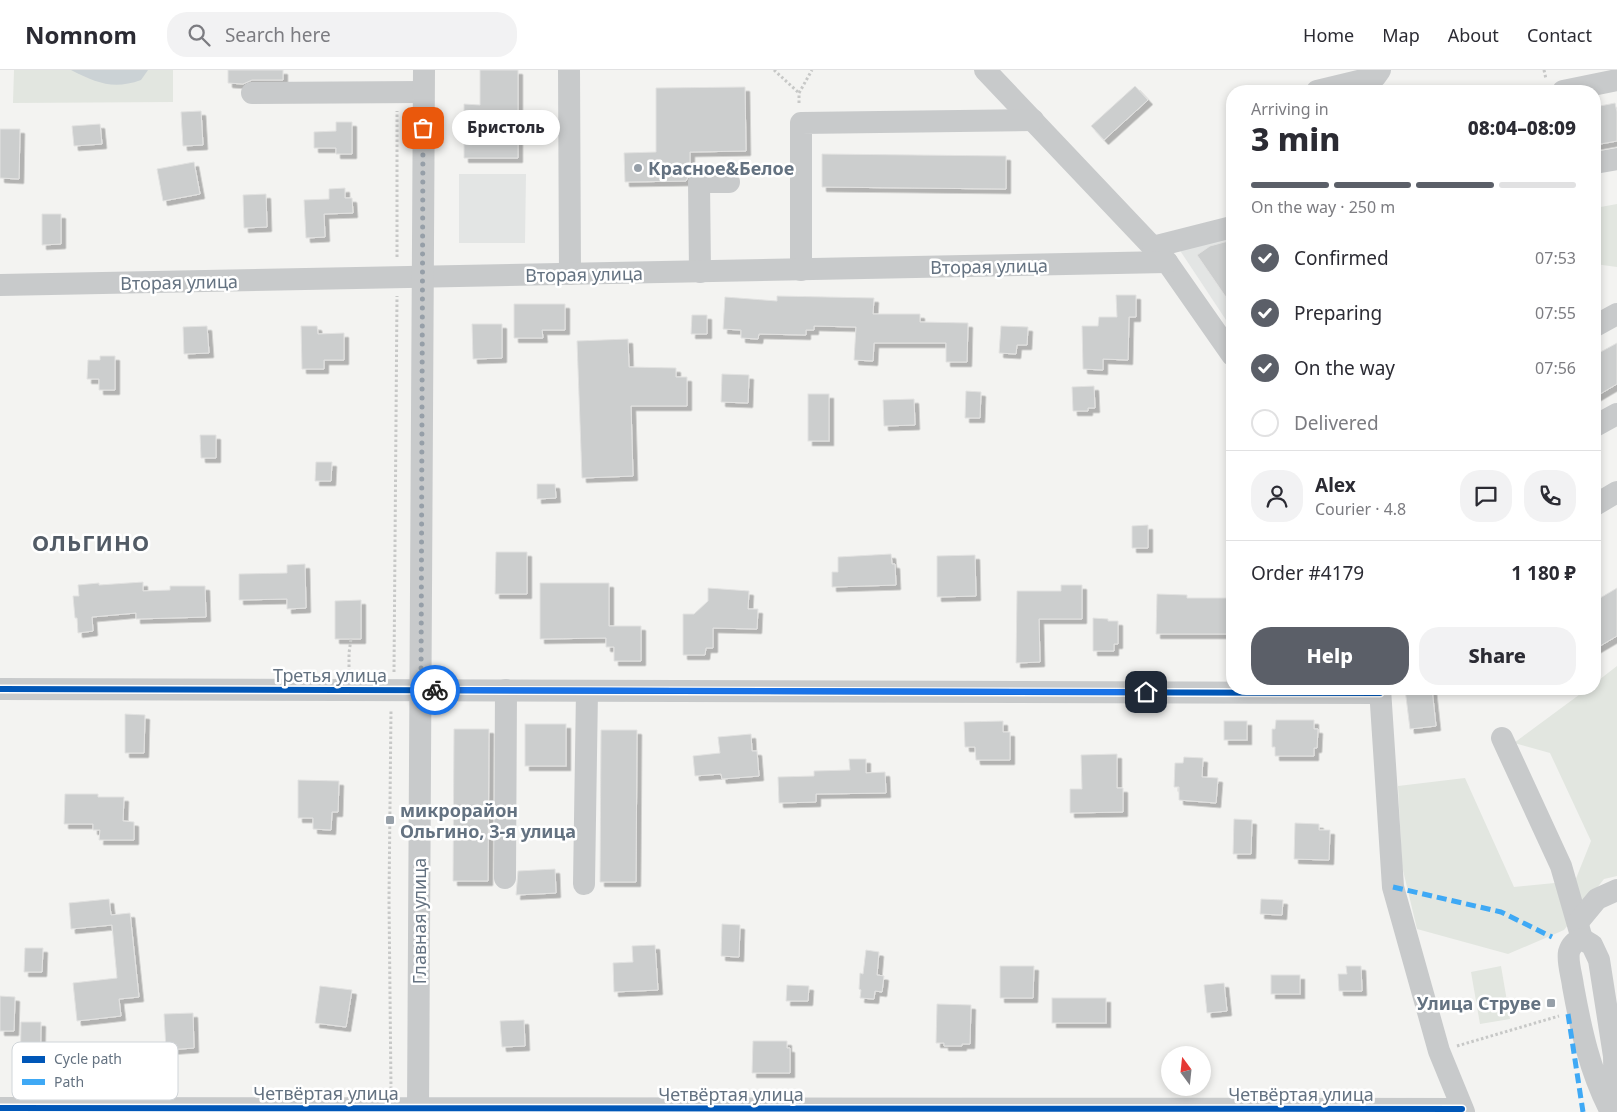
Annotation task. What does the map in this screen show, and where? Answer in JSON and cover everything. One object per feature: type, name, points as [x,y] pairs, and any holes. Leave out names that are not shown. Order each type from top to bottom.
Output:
[{"type":"street","points":[[569,70],[570,274]]},
{"type":"street","points":[[984,70],[1160,255],[1226,347]]},
{"type":"street","points":[[1342,85],[1375,77],[1380,70]]},
{"type":"street","points":[[1592,85],[1617,80]]},
{"type":"street","points":[[252,93],[397,92],[424,81]]},
{"type":"street","name":"Главная улица","points":[[418,1110],[424,81]]},
{"type":"street","points":[[801,270],[801,123],[1032,120]]},
{"type":"street","points":[[1601,163],[1617,159]]},
{"type":"street","points":[[700,272],[699,182],[729,182]]},
{"type":"street","name":"Вторая улица","points":[[0,286],[801,270],[1160,255],[1226,229]]},
{"type":"street","points":[[1601,323],[1617,314]]},
{"type":"street","points":[[1601,423],[1617,414]]},
{"type":"street","points":[[1601,501],[1617,492]]},
{"type":"street","name":"Третья улица","points":[[0,689],[1226,691]]},
{"type":"street","points":[[505,878],[506,690]]},
{"type":"street","points":[[584,884],[587,691]]},
{"type":"street","points":[[1380,695],[1393,887],[1439,1050],[1463,1111]]},
{"type":"street","points":[[1502,738],[1560,866],[1580,931],[1592,945],[1599,960],[1614,1056],[1615,1112]]},
{"type":"street","points":[[1611,1112],[1592,1068],[1583,1037],[1569,952],[1597,899],[1617,890]]},
{"type":"street","name":"Четвёртая улица","points":[[0,1108],[1463,1111]]},
{"type":"path","points":[[774,70],[799,93]]},
{"type":"path","points":[[801,123],[799,93],[812,70]]},
{"type":"path","points":[[391,1108],[389,900],[391,690],[395,666],[397,92]]},
{"type":"path","points":[[349,690],[351,639]]},
{"type":"path","points":[[1439,1050],[1568,1014],[1578,1009]]},
{"type":"shaded area","points":[[14,70],[173,70],[173,102],[13,103]]},
{"type":"shaded area","points":[[71,70],[148,70],[141,80],[113,85],[97,82]]},
{"type":"shaded area","points":[[459,174],[526,174],[525,243],[459,243]]},
{"type":"shaded area","points":[[1617,204],[1617,267],[1601,265],[1601,207]]},
{"type":"shaded area","points":[[1226,221],[1226,320],[1179,249]]},
{"type":"shaded area","points":[[1617,666],[1617,876],[1604,879],[1564,930],[1508,954],[1417,929],[1402,866],[1398,786],[1465,778],[1514,887],[1575,881],[1591,841],[1550,753],[1514,743],[1579,695],[1601,695],[1601,678]]},
{"type":"shaded area","points":[[1501,966],[1510,1019],[1480,1024],[1471,972]]},
{"type":"building","points":[[228,70],[283,70],[283,80],[252,80],[243,84],[228,83]]},
{"type":"building","points":[[480,70],[518,70],[518,158],[464,158],[464,104],[480,105]]},
{"type":"building","points":[[1135,86],[1148,100],[1104,140],[1091,126]]},
{"type":"building","points":[[745,87],[746,151],[690,152],[690,173],[686,181],[625,182],[624,153],[656,152],[656,88]]},
{"type":"building","points":[[1615,103],[1617,112],[1617,141],[1601,144],[1601,106]]},
{"type":"building","points":[[201,111],[203,145],[183,146],[181,112]]},
{"type":"building","points":[[336,122],[352,122],[352,154],[336,154],[336,148],[314,148],[314,132],[336,131]]},
{"type":"building","points":[[100,124],[102,144],[74,146],[72,126]]},
{"type":"building","points":[[0,129],[20,129],[19,179],[0,178]]},
{"type":"building","points":[[822,154],[1006,156],[1006,189],[822,187]]},
{"type":"building","points":[[194,162],[200,194],[163,201],[157,169]]},
{"type":"building","points":[[345,188],[345,198],[352,198],[353,213],[324,214],[325,237],[306,238],[304,200],[329,199],[329,189]]},
{"type":"building","points":[[266,194],[267,227],[244,228],[243,195]]},
{"type":"building","points":[[42,214],[61,214],[61,244],[42,245]]},
{"type":"building","points":[[1226,242],[1226,297],[1197,255],[1210,246]]},
{"type":"building","points":[[1116,295],[1136,295],[1136,317],[1129,317],[1128,360],[1103,359],[1103,370],[1083,369],[1082,326],[1098,326],[1099,317],[1117,317]]},
{"type":"building","points":[[777,296],[874,298],[873,314],[920,314],[920,322],[968,323],[967,362],[946,362],[946,343],[874,343],[873,361],[854,360],[856,327],[814,326],[814,330],[806,330],[806,335],[759,334],[758,339],[741,338],[741,330],[723,329],[725,297],[777,301]]},
{"type":"building","points":[[514,304],[565,304],[565,330],[542,330],[543,338],[514,338]]},
{"type":"building","points":[[692,315],[707,315],[707,334],[691,334]]},
{"type":"building","points":[[472,324],[502,324],[502,358],[473,359]]},
{"type":"building","points":[[207,326],[209,353],[184,354],[183,327]]},
{"type":"building","points":[[301,326],[317,326],[318,334],[344,333],[344,360],[324,360],[324,369],[302,369]]},
{"type":"building","points":[[1001,326],[1028,327],[1027,345],[1017,345],[1016,354],[999,353]]},
{"type":"building","points":[[628,339],[629,367],[676,368],[676,377],[687,377],[687,406],[631,406],[633,476],[582,478],[577,341]]},
{"type":"building","points":[[1617,343],[1617,384],[1601,393],[1601,352]]},
{"type":"building","points":[[100,356],[115,356],[115,390],[99,390],[99,379],[87,379],[88,360],[100,360]]},
{"type":"building","points":[[722,374],[749,375],[748,403],[721,402]]},
{"type":"building","points":[[1094,386],[1095,408],[1088,408],[1088,411],[1073,411],[1072,387]]},
{"type":"building","points":[[966,391],[981,392],[980,418],[965,418]]},
{"type":"building","points":[[808,394],[829,394],[829,441],[808,441]]},
{"type":"building","points":[[914,399],[915,425],[884,426],[883,400]]},
{"type":"building","points":[[200,435],[216,435],[216,458],[201,458]]},
{"type":"building","points":[[316,462],[332,462],[331,481],[315,481]]},
{"type":"building","points":[[537,484],[555,484],[556,498],[537,499]]},
{"type":"building","points":[[1148,525],[1148,548],[1132,548],[1132,526]]},
{"type":"building","points":[[496,552],[527,552],[527,594],[495,594]]},
{"type":"building","points":[[891,554],[892,564],[895,564],[896,585],[832,587],[832,572],[838,572],[838,557]]},
{"type":"building","points":[[975,555],[976,596],[937,597],[937,556]]},
{"type":"building","points":[[305,564],[306,608],[287,609],[287,599],[239,600],[239,574],[287,573],[287,565]]},
{"type":"building","points":[[143,582],[143,591],[170,590],[170,586],[205,586],[206,617],[136,619],[136,613],[92,617],[93,631],[78,633],[73,596],[79,596],[78,585]]},
{"type":"building","points":[[540,583],[609,583],[609,626],[641,626],[641,661],[614,661],[614,647],[606,647],[606,638],[540,639]]},
{"type":"building","points":[[1061,585],[1082,585],[1082,619],[1039,619],[1040,662],[1016,663],[1017,591],[1061,591]]},
{"type":"building","points":[[708,588],[749,591],[748,609],[758,609],[757,629],[713,628],[713,648],[706,648],[705,655],[683,655],[683,614],[694,614],[708,601]]},
{"type":"building","points":[[1617,588],[1617,636],[1601,645],[1601,597]]},
{"type":"building","points":[[1157,594],[1187,595],[1187,598],[1226,598],[1226,634],[1156,634]]},
{"type":"building","points":[[361,600],[361,639],[335,639],[335,601]]},
{"type":"building","points":[[1093,618],[1118,621],[1118,644],[1114,644],[1114,651],[1093,651]]},
{"type":"building","points":[[1406,695],[1433,695],[1436,726],[1410,729]]},
{"type":"building","points":[[125,714],[145,715],[144,753],[125,753]]},
{"type":"building","points":[[1276,720],[1314,720],[1314,729],[1318,729],[1317,748],[1314,748],[1314,756],[1275,756],[1275,747],[1272,747],[1272,729],[1275,729]]},
{"type":"building","points":[[1003,721],[1003,732],[1010,732],[1010,760],[976,760],[975,747],[965,747],[964,722]]},
{"type":"building","points":[[1224,721],[1247,721],[1247,740],[1224,740]]},
{"type":"building","points":[[525,724],[566,724],[566,766],[525,766]]},
{"type":"building","points":[[454,729],[489,729],[488,881],[453,881]]},
{"type":"building","points":[[601,730],[637,730],[636,882],[600,882]]},
{"type":"building","points":[[751,734],[752,751],[757,751],[759,776],[722,779],[721,774],[695,776],[693,756],[720,753],[718,737]]},
{"type":"building","points":[[1117,754],[1117,788],[1123,788],[1123,812],[1070,813],[1070,789],[1082,789],[1081,755]]},
{"type":"building","points":[[1184,757],[1203,758],[1202,777],[1218,778],[1216,803],[1179,800],[1179,787],[1174,787],[1175,763],[1183,763]]},
{"type":"building","points":[[849,759],[866,759],[866,773],[885,772],[886,793],[816,794],[816,802],[779,803],[778,777],[814,776],[814,771],[850,770]]},
{"type":"building","points":[[298,780],[339,781],[338,812],[332,812],[331,830],[313,829],[313,818],[298,818]]},
{"type":"building","points":[[65,794],[98,794],[98,797],[124,797],[123,821],[134,822],[134,840],[99,840],[100,830],[93,830],[93,824],[64,824]]},
{"type":"building","points":[[1234,819],[1252,820],[1251,854],[1233,854]]},
{"type":"building","points":[[1295,823],[1319,824],[1319,830],[1330,830],[1329,860],[1294,859]]},
{"type":"building","points":[[555,869],[556,893],[516,895],[518,871]]},
{"type":"building","points":[[109,899],[111,915],[130,913],[139,997],[119,999],[121,1016],[77,1021],[73,983],[117,978],[112,925],[71,929],[69,903]]},
{"type":"building","points":[[1261,899],[1283,900],[1282,915],[1260,914]]},
{"type":"building","points":[[722,924],[740,925],[739,957],[721,956]]},
{"type":"building","points":[[655,945],[658,990],[614,992],[613,963],[633,962],[632,946]]},
{"type":"building","points":[[25,948],[43,948],[42,972],[24,972]]},
{"type":"building","points":[[866,950],[879,952],[877,975],[884,976],[882,992],[875,991],[874,999],[860,998],[860,973],[863,974]]},
{"type":"building","points":[[1000,966],[1034,966],[1033,998],[1000,998]]},
{"type":"building","points":[[1346,966],[1361,966],[1362,991],[1339,991],[1338,974],[1347,974]]},
{"type":"building","points":[[1271,975],[1300,975],[1300,994],[1271,994]]},
{"type":"building","points":[[1224,983],[1227,1011],[1207,1013],[1204,985]]},
{"type":"building","points":[[787,985],[809,986],[808,1001],[786,1001]]},
{"type":"building","points":[[320,986],[352,990],[346,1027],[315,1023]]},
{"type":"building","points":[[0,996],[15,997],[14,1031],[0,1031]]},
{"type":"building","points":[[1052,998],[1106,998],[1106,1023],[1052,1023]]},
{"type":"building","points":[[937,1004],[971,1005],[970,1044],[944,1046],[944,1043],[936,1043]]},
{"type":"building","points":[[193,1013],[194,1048],[178,1049],[178,1042],[166,1042],[164,1014]]},
{"type":"building","points":[[524,1020],[525,1046],[502,1047],[500,1021]]},
{"type":"building","points":[[21,1022],[41,1022],[41,1042],[21,1042]]},
{"type":"building","points":[[753,1041],[787,1041],[787,1048],[790,1048],[790,1073],[752,1073]]},
{"type":"marked path","points":[[1393,887],[1501,912],[1552,937]]},
{"type":"marked path","points":[[1568,1014],[1583,1112]]},
{"type":"cycle path","points":[[0,689],[1226,693]]},
{"type":"cycle path","points":[[0,1108],[1462,1109]]},
{"type":"way so far","points":[[423,128],[421,690],[435,690]]},
{"type":"place","name":"Бристоль","points":[[423,128]]},
{"type":"place","name":"Красное&Белое","points":[[638,168]]},
{"type":"place","name":"микрорайон Ольгино, 3-я улица","points":[[390,820]]},
{"type":"place","name":"Улица Струве","points":[[1551,1003]]},
{"type":"district","name":"ОЛЬГИНО","points":[[91,542]]},
{"type":"route","points":[[435,690],[1146,692]]}]
